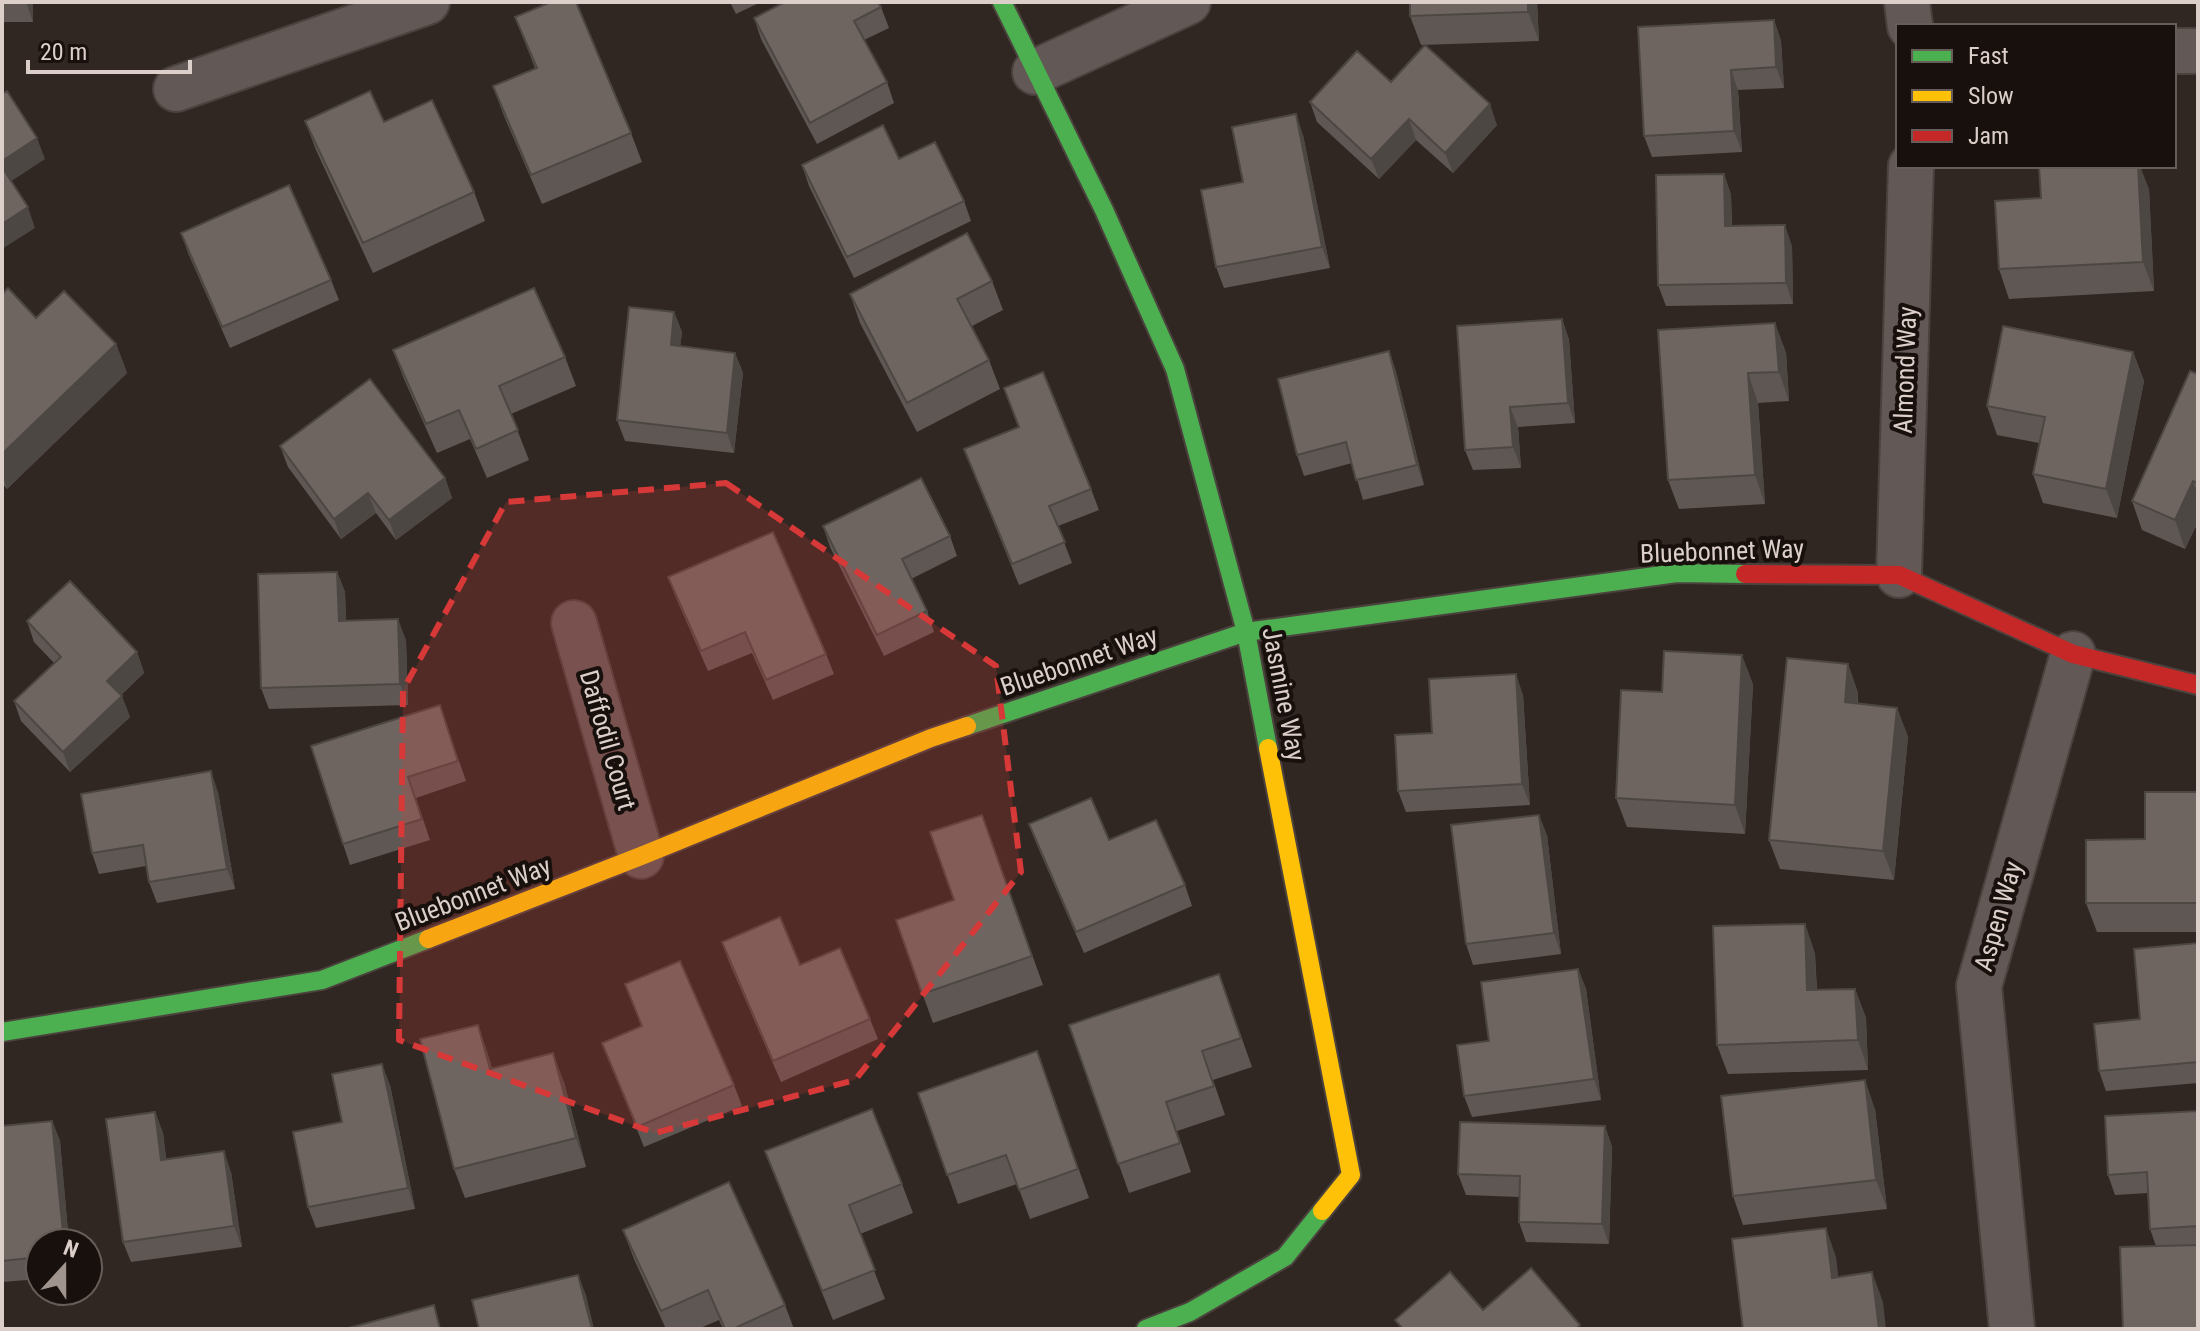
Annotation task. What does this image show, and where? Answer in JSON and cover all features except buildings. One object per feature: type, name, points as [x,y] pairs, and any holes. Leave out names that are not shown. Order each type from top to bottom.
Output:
[{"type":"street","points":[[176,89],[427,2]]},
{"type":"street","name":"Jasmine Way","points":[[1002,2],[1104,210],[1175,369],[1246,632],[1351,1175],[1285,1257],[1190,1312],[1146,1329]]},
{"type":"street","points":[[1035,72],[1188,2]]},
{"type":"street","points":[[1907,2],[1910,24]]},
{"type":"street","name":"Almond Way","points":[[1899,575],[1911,168]]},
{"type":"street","name":"Bluebonnet Way","points":[[2,1032],[322,980],[641,856],[931,738],[1246,632],[1677,573],[1899,575],[2073,654],[2198,685]]},
{"type":"street","name":"Daffodil Court","points":[[574,623],[641,856]]},
{"type":"street","name":"Aspen Way","points":[[2012,1329],[1979,986],[2073,654]]},
{"type":"highlighted area","points":[[726,483],[996,666],[1021,872],[855,1080],[655,1133],[399,1040],[403,690],[506,502]]},
{"type":"traffic: fast","points":[[1002,2],[1104,210],[1175,369],[1246,632],[1268,748]]},
{"type":"traffic: fast","points":[[967,726],[1246,632],[1677,573],[1745,574]]},
{"type":"traffic: fast","points":[[2,1032],[322,980],[428,939]]},
{"type":"traffic: fast","points":[[1146,1329],[1190,1312],[1285,1257],[1322,1211]]},
{"type":"traffic: slow","points":[[428,939],[967,726]]},
{"type":"traffic: slow","points":[[1268,748],[1351,1175],[1322,1211]]},
{"type":"traffic: jam","points":[[1745,574],[1899,575],[2073,654],[2198,685]]}]
